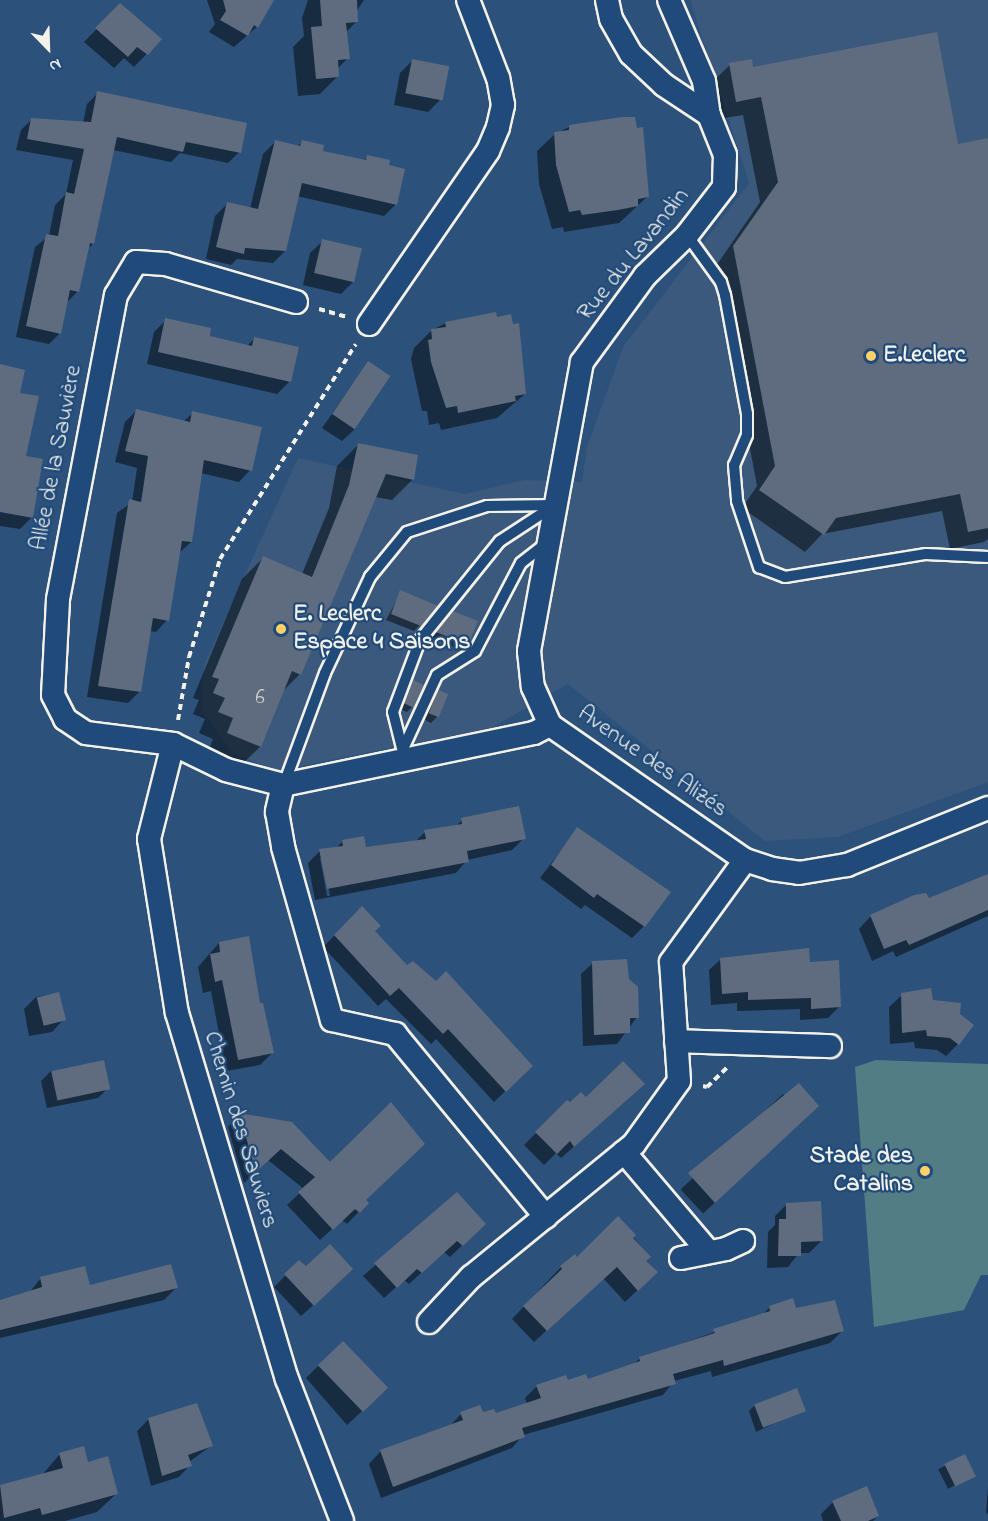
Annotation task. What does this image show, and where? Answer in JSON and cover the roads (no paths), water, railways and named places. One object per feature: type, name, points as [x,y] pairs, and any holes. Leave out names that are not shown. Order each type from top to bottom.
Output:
[{"type":"street","points":[[369,324],[488,151],[498,127],[503,105],[498,78],[468,0]]},
{"type":"street","points":[[607,0],[611,19],[631,54],[664,85],[709,115]]},
{"type":"street","name":"Rue du Lavandin","points":[[550,724],[533,687],[529,651],[582,362],[645,276],[687,235],[724,187],[725,155],[709,115],[704,81],[669,0]]},
{"type":"street","name":"Allée de la Sauvière","points":[[173,744],[86,733],[65,719],[53,695],[58,600],[116,296],[136,262],[165,264],[296,302]]},
{"type":"street","name":"Avenue des Alizés","points":[[173,744],[226,770],[283,785],[404,755],[534,733],[550,724],[745,860],[799,873],[847,865],[988,808]]},
{"type":"street","name":"Chemin des Sauviers","points":[[173,744],[149,839],[177,1013],[287,1379],[342,1521]]},
{"type":"street","points":[[283,785],[276,812],[283,847],[332,1020],[395,1034],[546,1217]]},
{"type":"street","points":[[429,1322],[471,1276],[634,1144],[679,1081],[671,962],[745,860]]},
{"type":"street","points":[[676,1041],[830,1046]]},
{"type":"street","points":[[624,1152],[708,1251]]},
{"type":"street","points":[[681,1258],[726,1249],[743,1241]]},
{"type":"lane","points":[[687,235],[721,282],[725,295],[747,414],[747,435],[734,465],[739,513],[759,567],[768,573],[785,577],[926,554],[988,557]]},
{"type":"lane","points":[[404,755],[393,712],[420,639],[500,541],[555,505]]},
{"type":"lane","points":[[283,785],[325,673],[370,577],[407,532],[487,506],[555,505]]},
{"type":"lane","points":[[404,755],[437,675],[475,651],[521,562],[548,542]]},
{"type":"place","name":"E.Leclerc","points":[[871,356]]},
{"type":"place","name":"E. Leclerc Espace 4 Saisons","points":[[281,629]]},
{"type":"place","name":"Stade des Catalins","points":[[925,1171]]}]
